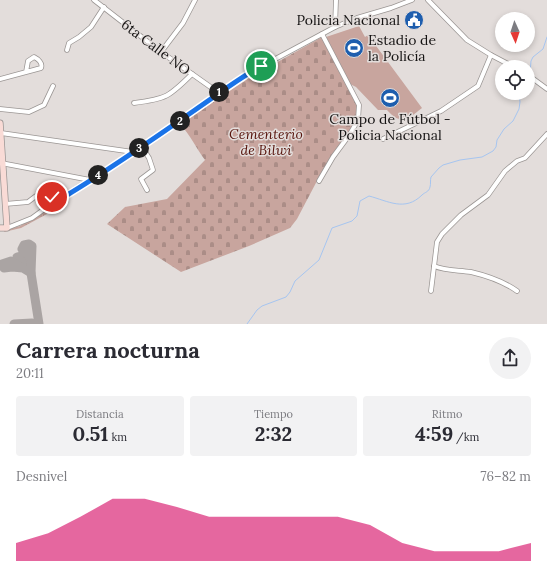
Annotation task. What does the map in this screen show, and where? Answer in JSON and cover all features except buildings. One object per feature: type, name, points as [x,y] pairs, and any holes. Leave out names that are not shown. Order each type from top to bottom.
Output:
[{"type":"street","name":"6ta Calle NO","points":[[94,0],[161,52],[218,93]]},
{"type":"street","points":[[161,52],[183,23],[194,0]]},
{"type":"street","points":[[336,0],[336,27]]},
{"type":"street","points":[[0,228],[7,228],[32,218],[142,147],[240,78],[336,27],[357,18],[412,0]]},
{"type":"street","points":[[428,0],[467,40],[499,60]]},
{"type":"street","points":[[67,50],[69,43],[79,37],[91,26],[104,7]]},
{"type":"street","points":[[319,181],[358,120],[359,105],[322,34]]},
{"type":"street","points":[[382,139],[441,111],[478,86],[491,56]]},
{"type":"street","points":[[0,79],[26,72]]},
{"type":"street","points":[[134,103],[164,98],[176,91],[192,74]]},
{"type":"street","points":[[535,80],[547,89]]},
{"type":"street","points":[[0,109],[29,112],[44,105],[53,86]]},
{"type":"street","points":[[0,122],[1,163],[6,204],[7,228]]},
{"type":"street","points":[[1,133],[134,152]]},
{"type":"street","points":[[431,291],[437,242],[442,234],[461,215],[488,195],[505,171],[517,161],[525,158],[547,134]]},
{"type":"street","points":[[142,147],[149,158],[153,170],[141,178],[147,190]]},
{"type":"street","points":[[1,163],[91,180]]},
{"type":"street","points":[[6,204],[28,202],[36,196],[52,197],[57,201]]},
{"type":"street","points":[[434,266],[446,270],[470,272],[495,278],[506,283],[517,291]]},
{"type":"green space","points":[[359,26],[365,37],[368,35],[422,108],[408,118],[396,118],[387,110],[378,110],[356,87],[350,84],[326,37]]},
{"type":"green space","name":"Cementerio de Bilwi","points":[[322,37],[358,105],[355,119],[349,133],[318,179],[297,219],[290,228],[249,246],[181,272],[107,224],[125,207],[167,199],[205,160],[180,124],[249,78]]},
{"type":"green space","points":[[45,211],[47,214],[21,228],[4,232],[5,230],[20,226]]},
{"type":"waterway","points":[[532,60],[543,49],[547,37]]},
{"type":"waterway","points":[[247,324],[257,310],[262,306],[286,297],[295,281],[319,260],[332,228],[352,221],[357,216],[360,201],[369,196],[396,204],[409,203],[416,200],[429,190],[431,177],[443,165],[460,160],[482,157],[493,151],[496,147],[497,140],[504,129],[513,121],[519,109],[520,100]]},
{"type":"taxiway","points":[[23,268],[12,267],[4,268],[2,264],[11,261],[31,273],[32,246],[29,244],[24,245],[22,249],[31,258]]},
{"type":"taxiway","points":[[23,263],[17,260],[17,257],[21,256],[31,273],[39,324]]},
{"type":"taxiway","points":[[14,324],[35,324]]},
{"type":"place","name":"Policia Nacional","points":[[414,20]]},
{"type":"place","name":"Estadio de la Policía","points":[[354,48]]},
{"type":"place","name":"Campo de Fútbol - Policia Nacional","points":[[390,98]]},
{"type":"route","points":[[52,197],[57,201],[72,192],[134,152],[240,78],[261,66]]}]
